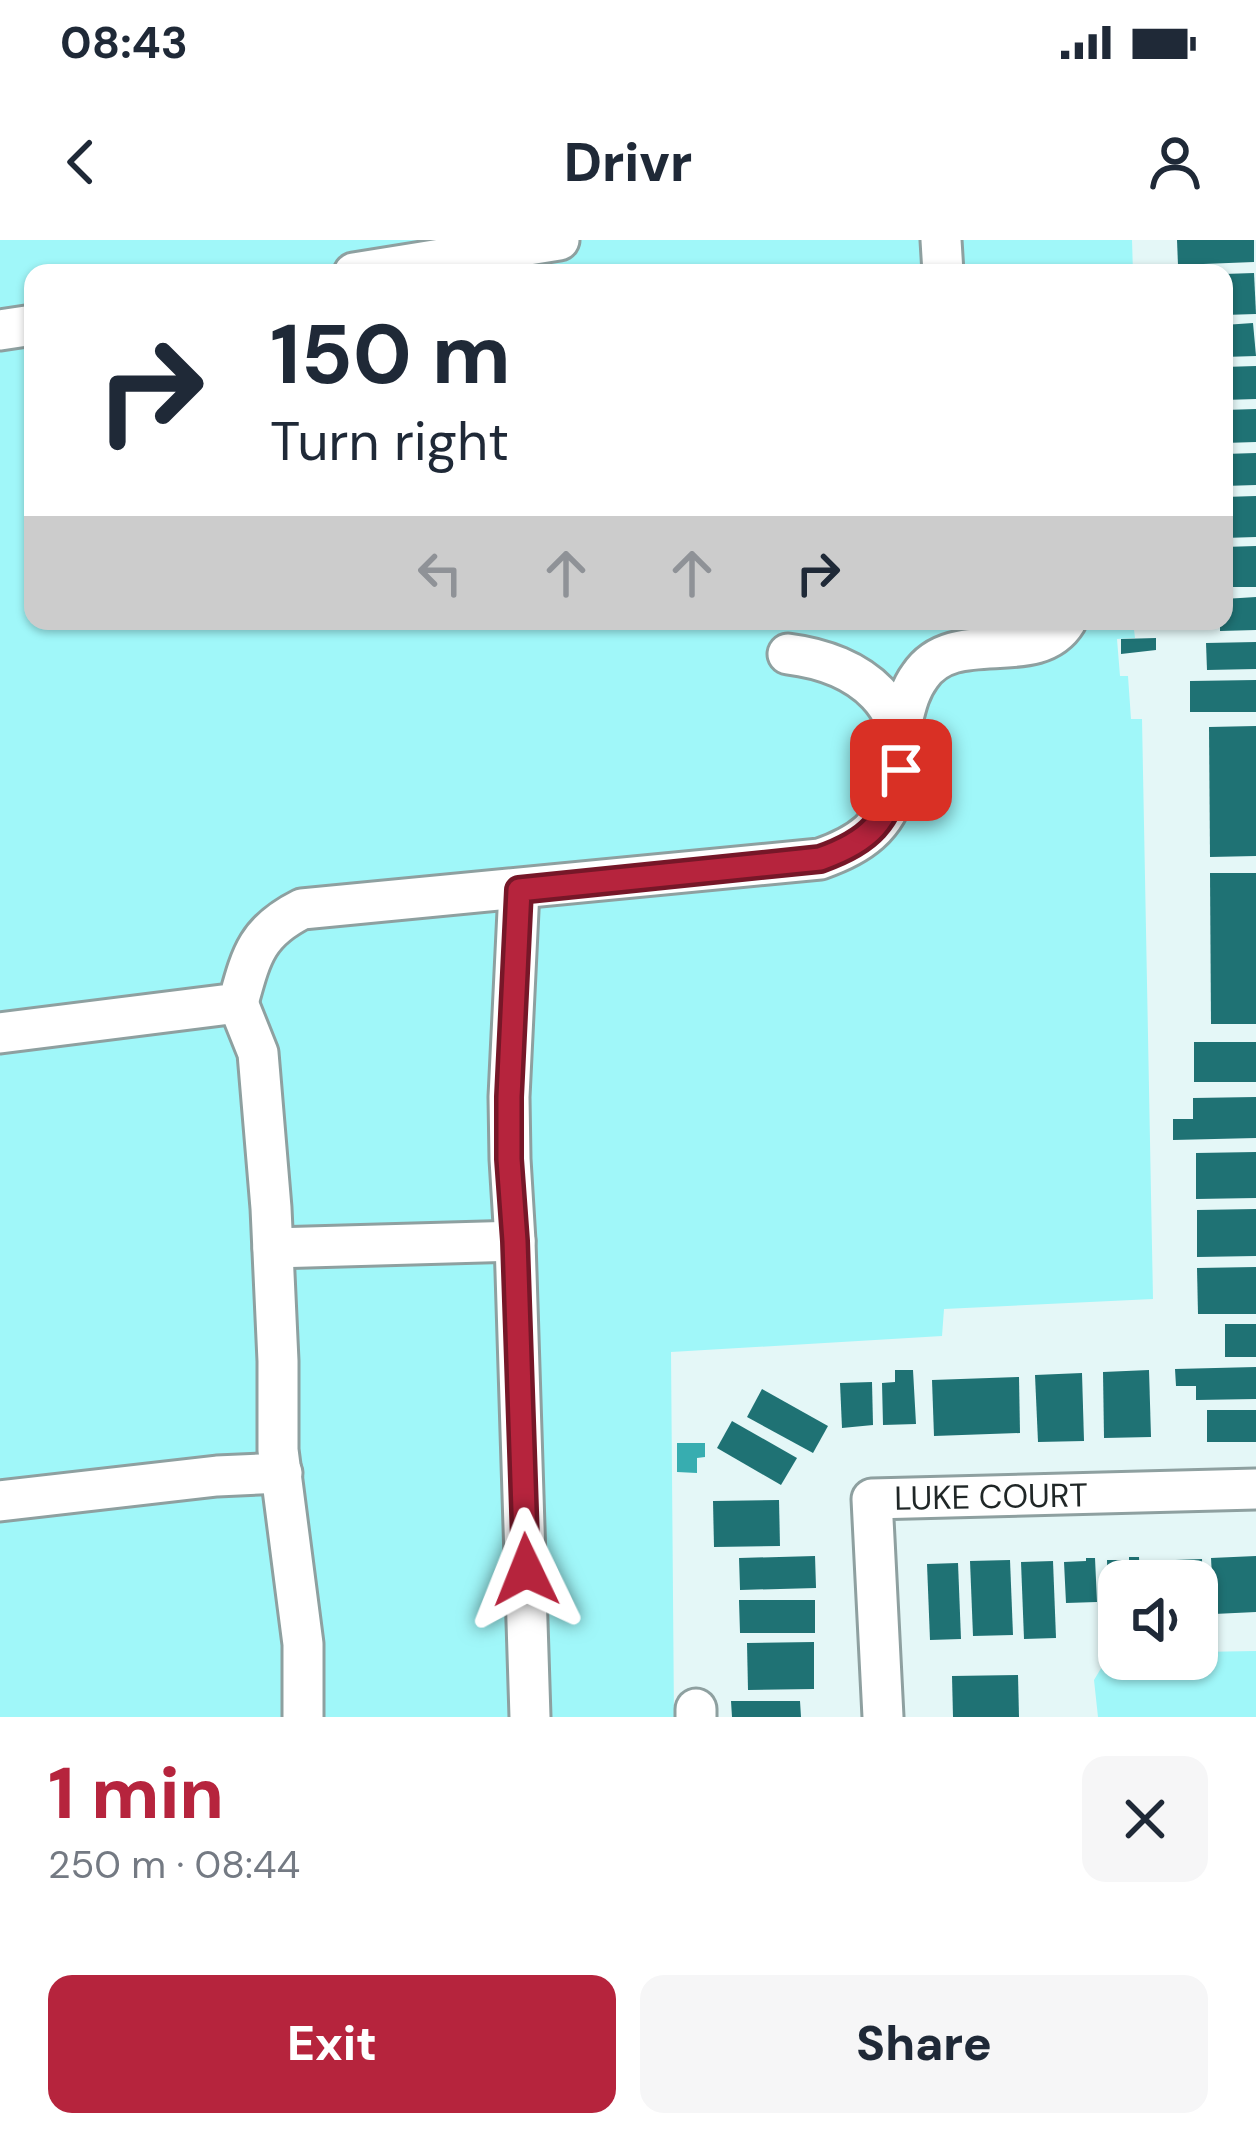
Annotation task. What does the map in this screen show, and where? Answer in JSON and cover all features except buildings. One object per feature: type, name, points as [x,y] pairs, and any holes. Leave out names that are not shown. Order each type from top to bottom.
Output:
[{"type":"street","points":[[409,264],[560,240]]},
{"type":"street","points":[[900,730],[922,671],[938,659],[961,650],[1036,644],[1058,630]]},
{"type":"street","points":[[303,1717],[304,1644],[278,1450],[273,1248],[258,1053],[238,1003],[251,955],[264,935],[302,909],[820,859],[849,849],[876,827],[893,802],[901,770],[900,730],[885,701],[856,676],[810,656],[788,653]]},
{"type":"street","points":[[519,890],[509,1159],[530,1717]]},
{"type":"street","points":[[0,1033],[238,1003]]},
{"type":"street","points":[[273,1248],[515,1241]]},
{"type":"street","points":[[0,1501],[282,1473]]},
{"type":"street","name":"LUKE COURT","points":[[883,1717],[872,1499],[1256,1489]]},
{"type":"shaded area","points":[[0,240],[1132,240],[1133,264],[24,264],[24,630],[1134,630],[1135,638],[1117,639],[1120,676],[1128,676],[1131,719],[1142,719],[1153,1299],[944,1309],[942,1336],[671,1352],[674,1717],[0,1717]]},
{"type":"shaded area","points":[[677,1443],[705,1443],[705,1457],[697,1458],[697,1473],[677,1472]]},
{"type":"shaded area","points":[[1256,1651],[1256,1717],[1098,1717],[1094,1680],[1098,1673],[1098,1680],[1218,1680],[1218,1652]]},
{"type":"route","points":[[526,1570],[509,1159],[519,890],[820,859],[849,849],[876,827],[893,802],[901,770]]}]
